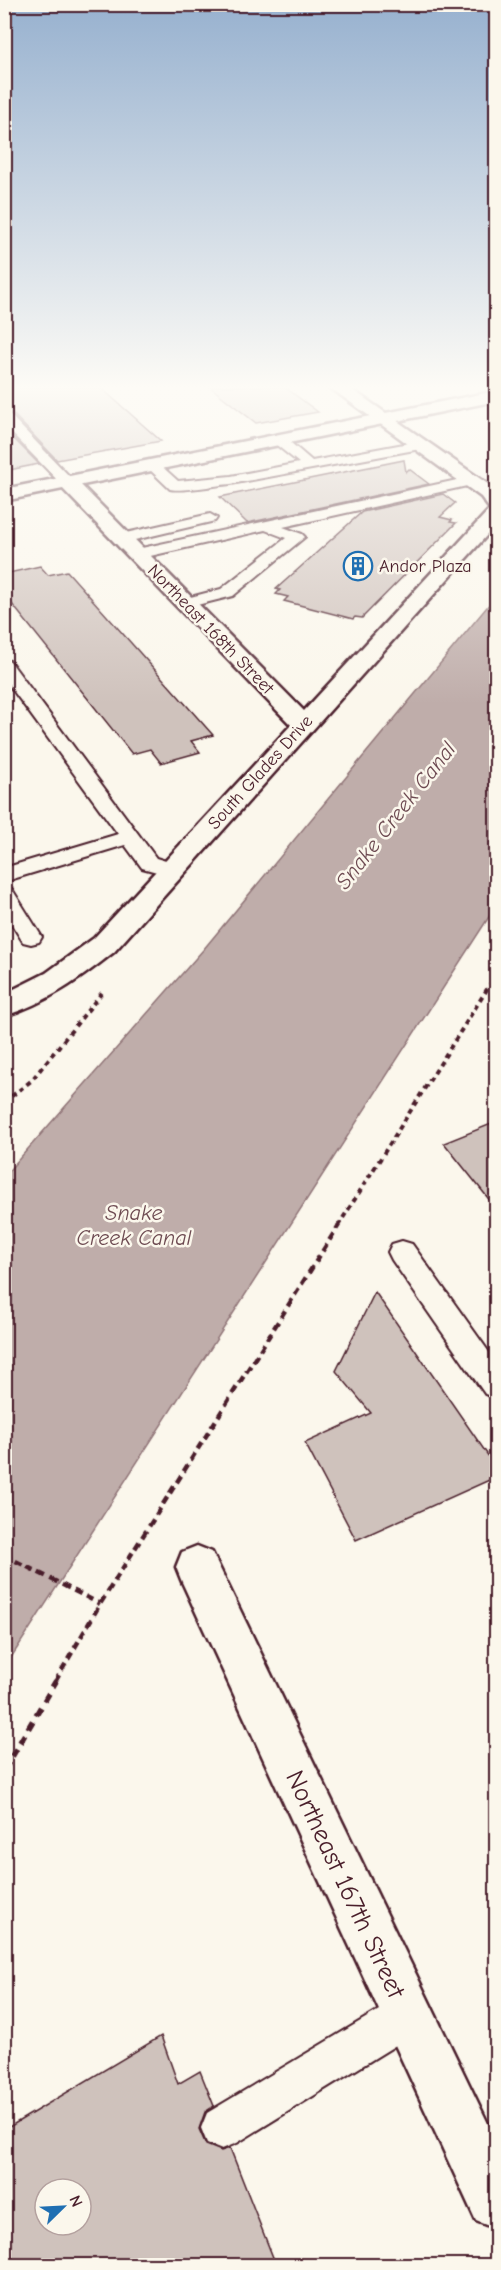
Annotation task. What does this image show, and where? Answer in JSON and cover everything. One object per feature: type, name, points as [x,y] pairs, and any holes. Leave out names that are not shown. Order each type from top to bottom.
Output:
[{"type":"street","points":[[4,495],[20,492]]},
{"type":"street","name":"Northeast 168th Street","points":[[77,492],[303,724]]},
{"type":"street","points":[[485,492],[496,504]]},
{"type":"street","name":"South Glades Drive","points":[[4,1006],[39,991],[69,973],[104,945],[496,514]]},
{"type":"street","name":"Northeast 167th Street","points":[[197,1567],[496,2201]]},
{"type":"lane","points":[[137,554],[421,492]]},
{"type":"lane","points":[[122,538],[210,518]]},
{"type":"lane","points":[[185,603],[227,593],[297,537],[266,526]]},
{"type":"lane","points":[[4,665],[149,863],[172,870]]},
{"type":"lane","points":[[4,877],[6,874],[130,837]]},
{"type":"lane","points":[[4,894],[31,937]]},
{"type":"lane","points":[[402,1252],[496,1385]]},
{"type":"lane","points":[[222,2128],[408,2015]]},
{"type":"path","points":[[4,1770],[100,1604],[496,975]]},
{"type":"path","points":[[4,1555],[100,1604]]},
{"type":"water","name":"Snake Creek Canal","points":[[496,596],[496,906],[5,1667],[5,1175],[203,950]]},
{"type":"building","points":[[245,492],[392,492],[247,523],[220,497]]},
{"type":"building","name":"Andor Plaza","points":[[443,494],[455,503],[440,517],[456,523],[362,618],[353,619],[284,601],[288,597],[276,594],[280,590],[276,589],[362,512]]},
{"type":"building","points":[[40,566],[48,575],[67,571],[213,735],[191,741],[200,752],[161,763],[150,749],[132,754],[4,594],[4,574]]},
{"type":"building","points":[[496,1122],[496,1208],[444,1143]]},
{"type":"building","points":[[375,1292],[496,1467],[496,1477],[356,1540],[305,1443],[371,1413],[336,1371]]},
{"type":"building","points":[[161,2036],[178,2084],[200,2071],[214,2106],[205,2112],[199,2129],[206,2145],[221,2151],[230,2148],[276,2265],[4,2265],[4,2130]]},
{"type":"place","name":"Andor Plaza","points":[[358,566]]}]
